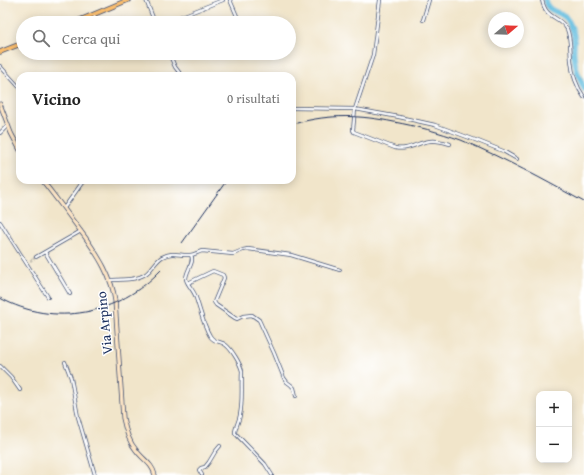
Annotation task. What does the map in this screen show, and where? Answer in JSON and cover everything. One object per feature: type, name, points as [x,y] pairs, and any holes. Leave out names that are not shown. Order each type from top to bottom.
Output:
[{"type":"main road","points":[[94,15],[128,0]]},
{"type":"main road","points":[[0,52],[16,46]]},
{"type":"street","points":[[146,0],[153,16]]},
{"type":"street","points":[[182,16],[223,0]]},
{"type":"street","points":[[230,0],[237,16]]},
{"type":"street","points":[[380,0],[372,57],[355,109],[353,130],[354,132],[395,148],[405,148],[430,141],[441,141],[450,144]]},
{"type":"street","points":[[423,20],[429,0]]},
{"type":"street","points":[[542,0],[546,11],[561,22],[567,30],[573,69],[578,86],[584,98]]},
{"type":"street","points":[[172,60],[179,72]]},
{"type":"street","points":[[0,66],[16,84]]},
{"type":"street","points":[[0,104],[16,143]]},
{"type":"street","points":[[296,108],[355,109],[435,125],[503,151],[518,159]]},
{"type":"street","points":[[0,133],[8,125]]},
{"type":"street","name":"Via Arpino","points":[[45,184],[81,231],[102,264],[110,280],[115,301],[123,418],[136,451],[151,465],[155,475]]},
{"type":"street","points":[[64,208],[81,184]]},
{"type":"street","points":[[0,222],[48,297]]},
{"type":"street","points":[[36,257],[81,231]]},
{"type":"street","points":[[110,280],[142,277],[148,273],[160,258],[177,253],[192,255],[200,252],[233,254],[245,249],[291,255],[340,270]]},
{"type":"street","points":[[45,252],[70,294]]},
{"type":"street","points":[[192,255],[193,260],[186,279],[195,295],[211,338],[214,341],[226,344],[241,366],[242,401],[235,433],[265,464],[272,475]]},
{"type":"street","points":[[26,263],[30,261]]},
{"type":"street","points":[[188,283],[213,271],[223,275],[224,278],[214,302],[235,318],[250,314],[259,320],[284,378],[294,388],[296,396]]},
{"type":"street","points":[[66,362],[71,378],[78,417],[95,475]]},
{"type":"street","points":[[0,366],[11,377],[20,390]]},
{"type":"street","points":[[202,475],[199,470],[205,467],[220,446]]},
{"type":"waterway","points":[[545,0],[549,8],[563,15],[569,22],[574,35],[575,64],[584,89]]},
{"type":"tunnel","points":[[30,261],[36,257]]},
{"type":"railway","points":[[297,123],[321,118],[345,116],[369,118],[411,125],[444,134],[493,154],[584,202]]},
{"type":"railway","points":[[182,243],[224,184]]},
{"type":"railway","points":[[0,298],[21,307],[42,313],[64,314],[85,312],[106,307],[125,298],[144,285],[161,270]]}]
